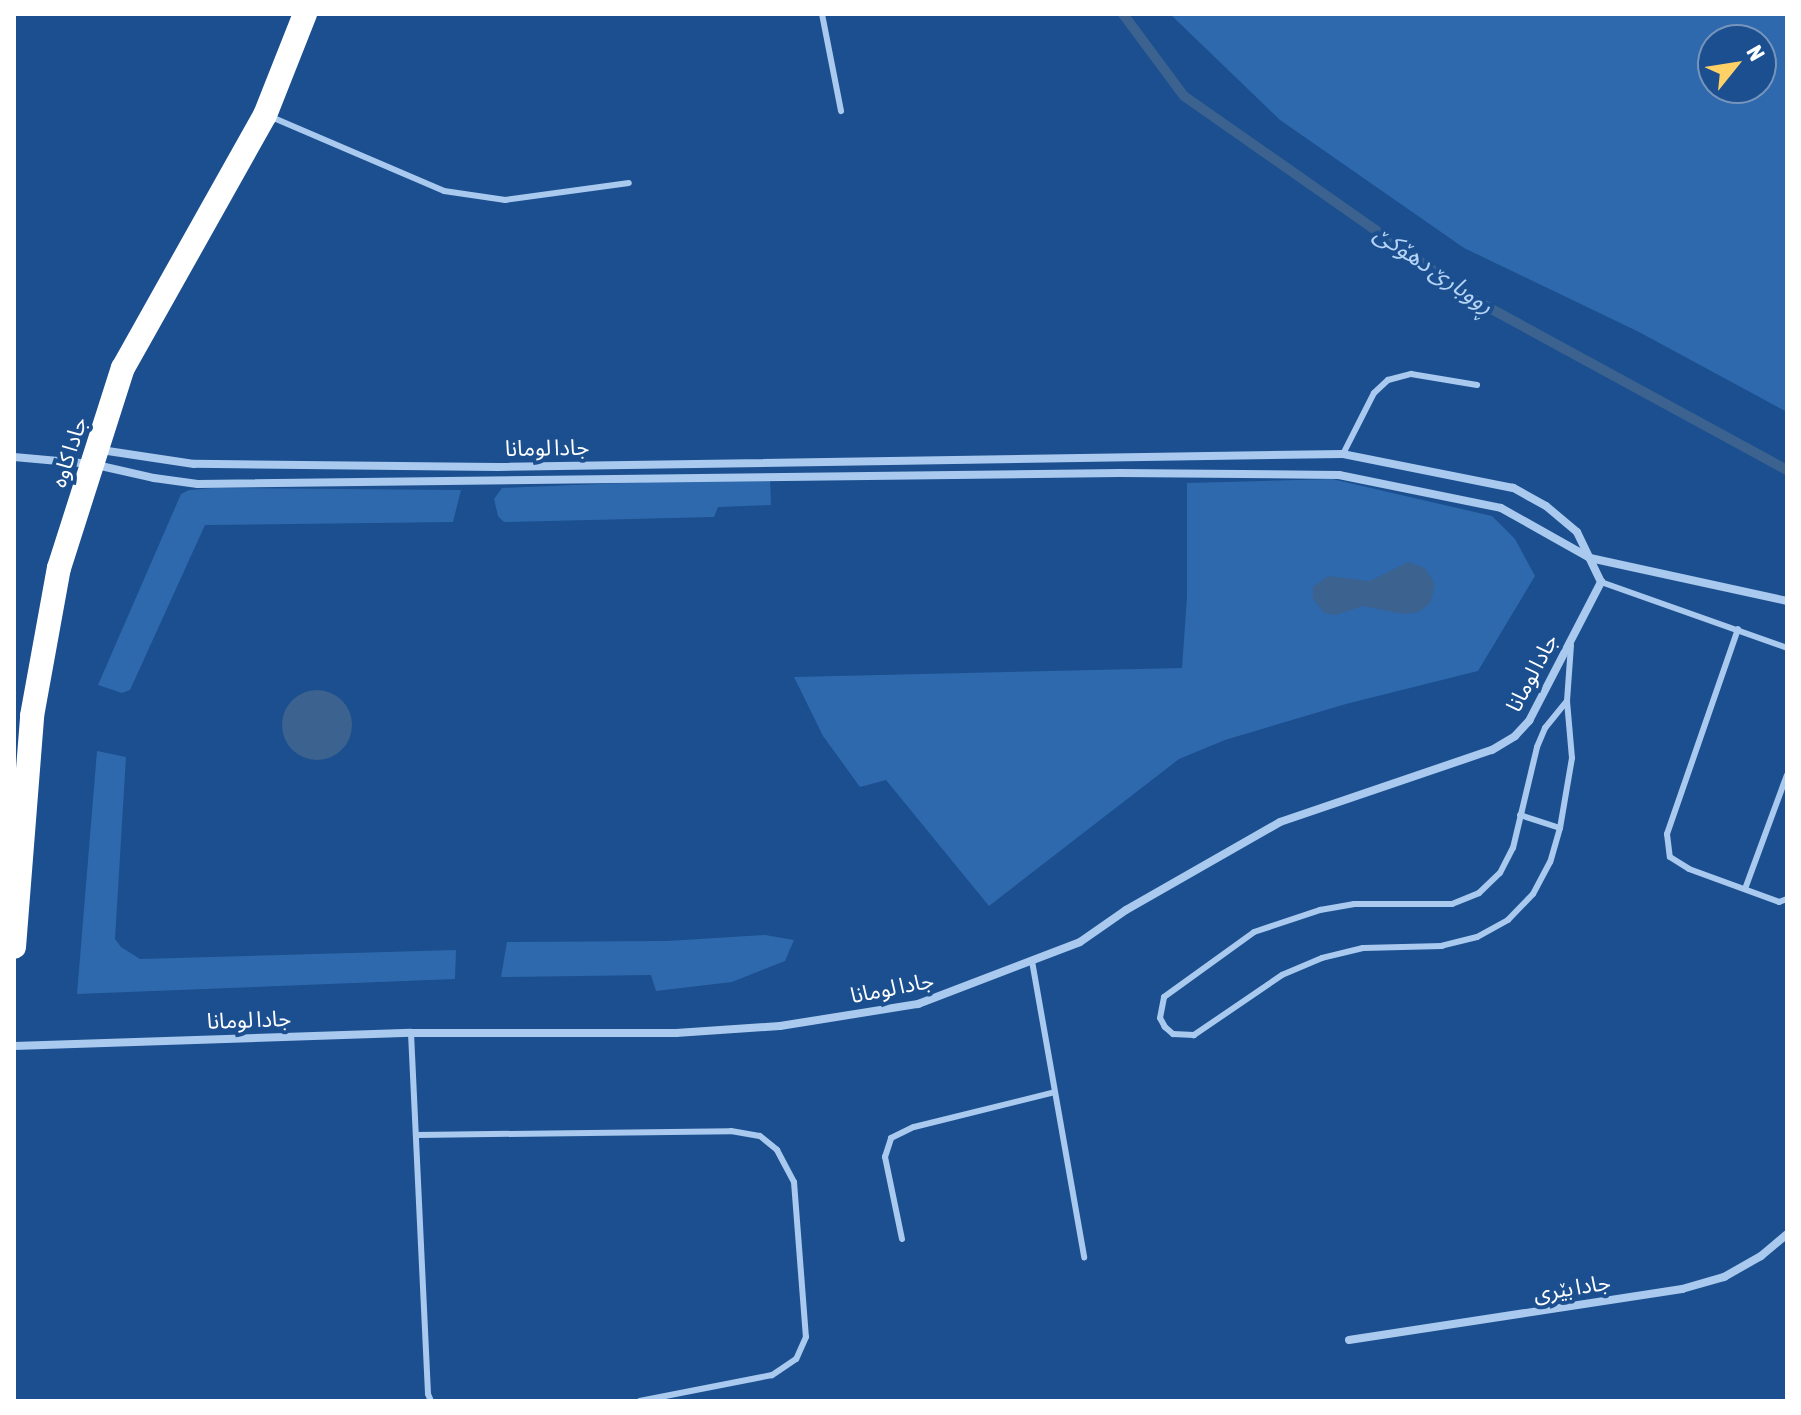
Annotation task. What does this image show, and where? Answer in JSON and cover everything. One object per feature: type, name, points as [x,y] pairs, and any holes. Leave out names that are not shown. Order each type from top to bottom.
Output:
[{"type":"highway","name":"جادا کاوه","points":[[14,947],[32,716],[43,642],[59,568],[123,368],[265,115],[305,14]]},
{"type":"street","name":"جادا لومانا","points":[[14,1046],[411,1033],[676,1033],[780,1026],[918,1004],[1080,942],[1126,910],[1280,822],[1492,750],[1515,736],[1529,721],[1601,582],[1577,532],[1546,506],[1513,488],[1343,454],[482,467],[194,464],[94,456]]},
{"type":"street","name":"جادا لومانا","points":[[94,456],[154,478],[198,484],[1120,473],[1339,475],[1501,508],[1590,558],[1787,601]]},
{"type":"street","points":[[14,457],[94,456]]},
{"type":"street","name":"جادا بێری","points":[[1349,1340],[1682,1289],[1724,1277],[1761,1256],[1787,1234]]},
{"type":"lane","points":[[823,14],[841,111]]},
{"type":"lane","points":[[265,115],[444,191],[505,200],[629,183]]},
{"type":"lane","points":[[1343,454],[1374,393],[1388,380],[1411,374],[1477,385]]},
{"type":"lane","points":[[1601,582],[1787,648]]},
{"type":"lane","points":[[1738,629],[1667,834],[1670,857],[1689,869],[1779,902],[1787,899]]},
{"type":"lane","points":[[1567,701],[1545,728],[1537,747],[1513,848],[1500,873],[1479,893],[1452,904],[1354,904],[1320,910],[1265,928],[1225,950],[1164,997],[1160,1018],[1165,1027],[1183,1037],[1194,1035],[1282,975],[1322,958],[1363,948],[1442,946],[1477,937],[1508,920],[1533,894],[1550,862],[1560,828],[1572,758],[1567,701],[1571,638]]},
{"type":"lane","points":[[1745,889],[1787,775]]},
{"type":"lane","points":[[1520,815],[1560,828]]},
{"type":"lane","points":[[1032,961],[1084,1257]]},
{"type":"lane","points":[[411,1033],[428,1394],[431,1401]]},
{"type":"lane","points":[[902,1239],[885,1157],[891,1138],[914,1127],[1055,1092]]},
{"type":"lane","points":[[417,1135],[731,1131],[760,1136],[777,1150],[794,1182],[806,1337],[796,1359],[772,1375],[640,1401]]},
{"type":"shaded area","points":[[1170,14],[1787,14],[1787,412],[1639,332],[1464,248],[1280,120]]},
{"type":"shaded area","points":[[770,477],[771,505],[718,507],[714,517],[504,522],[498,516],[494,499],[502,488]]},
{"type":"shaded area","points":[[1332,479],[1492,516],[1515,539],[1535,576],[1478,671],[1346,704],[1225,740],[1179,759],[989,906],[886,780],[860,787],[823,736],[794,677],[1182,668],[1187,597],[1187,483]]},
{"type":"shaded area","points":[[189,490],[461,490],[453,522],[205,525],[130,690],[122,693],[98,685],[181,494]]},
{"type":"shaded area","points":[[1408,562],[1425,568],[1435,584],[1431,602],[1419,612],[1403,614],[1363,606],[1336,615],[1324,613],[1313,599],[1313,587],[1328,576],[1370,581]]},
{"type":"shaded area","points":[[317,690],[342,700],[352,725],[342,750],[317,760],[292,750],[282,725],[292,700]]},
{"type":"shaded area","points":[[97,751],[126,757],[115,939],[121,947],[140,959],[456,950],[455,979],[77,994]]},
{"type":"shaded area","points":[[765,935],[794,940],[785,961],[732,982],[656,991],[651,975],[501,977],[507,942],[667,941]]},
{"type":"waterway","name":"ڕووبارێ دهۆكێ","points":[[1123,14],[1184,96],[1475,300],[1787,470]]}]
